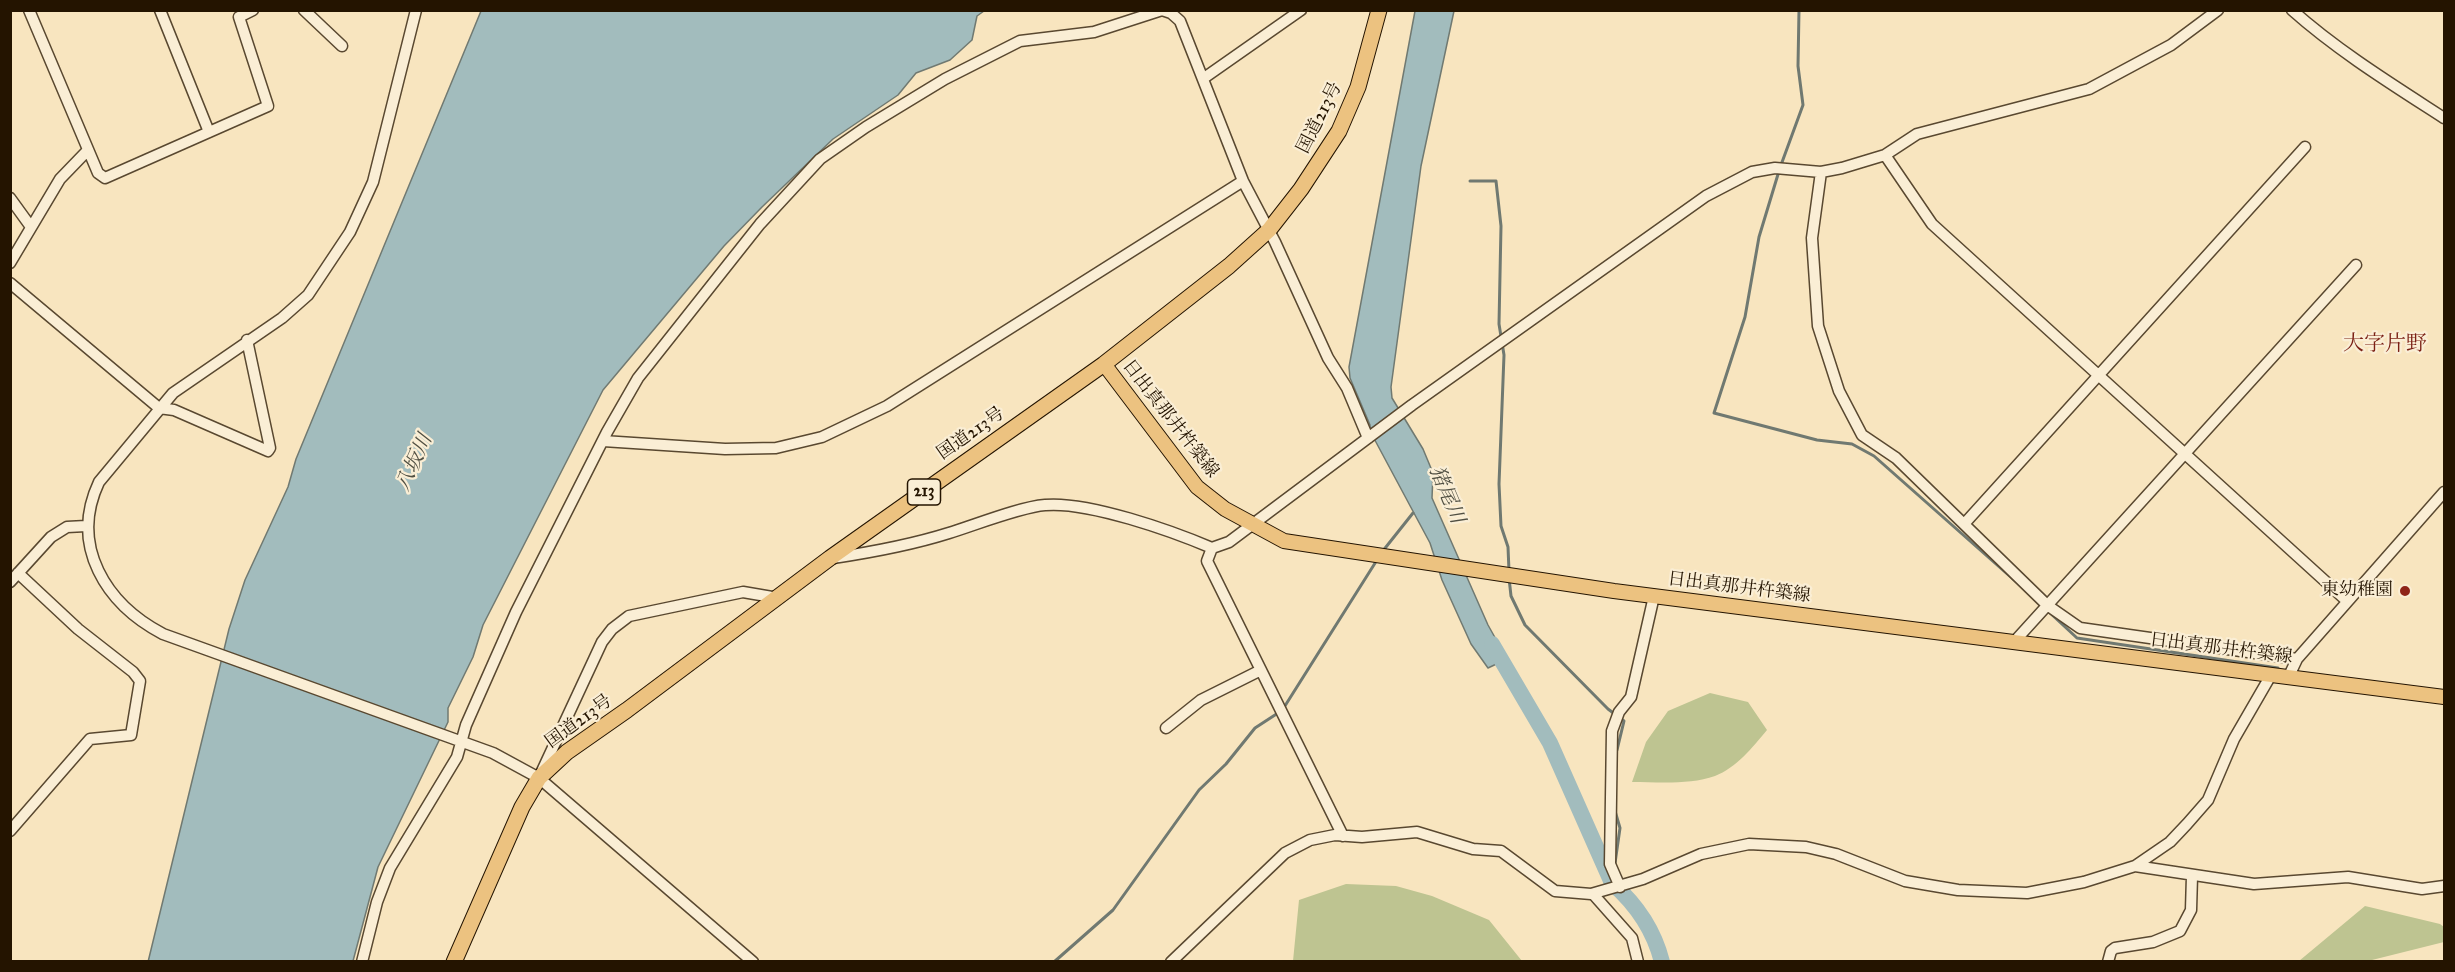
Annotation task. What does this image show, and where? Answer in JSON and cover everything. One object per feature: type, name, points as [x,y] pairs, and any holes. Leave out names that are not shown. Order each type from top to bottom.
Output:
[{"type":"highway","name":"国道213号","points":[[454,962],[522,807],[539,778],[567,752],[830,558],[1104,364],[1229,266],[1269,230],[1301,189],[1339,131],[1358,87],[1379,10]]},
{"type":"main road","name":"日出真那井杵築線","points":[[1104,364],[1197,488],[1251,525],[1284,541],[1519,578],[2445,697]]},
{"type":"street","points":[[29,10],[98,173],[105,178],[268,106],[239,17],[253,10]]},
{"type":"street","points":[[160,10],[209,132]]},
{"type":"street","points":[[304,10],[342,46]]},
{"type":"street","points":[[416,10],[373,182],[350,232],[308,295],[282,318],[247,340],[174,393],[159,408],[99,482],[91,498],[86,526],[95,564],[106,586],[125,609],[163,634],[493,753],[539,778],[753,962]]},
{"type":"street","points":[[362,962],[377,902],[390,868],[457,757],[516,612],[603,441],[638,378],[760,224],[820,159],[866,127],[945,79],[980,64],[1020,41],[1094,32],[1162,10],[1171,13],[1180,21],[1243,181],[1269,230],[1328,358],[1347,388],[1368,438]]},
{"type":"street","points":[[1204,78],[1301,10]]},
{"type":"street","points":[[830,558],[904,547],[1045,505],[1077,507],[1138,522],[1184,535],[1212,548],[1229,542],[1412,405],[1706,196],[1752,172],[1780,169],[1821,172],[1885,154],[1917,134],[2089,88],[2171,45],[2218,10]]},
{"type":"street","points":[[2292,10],[2307,25],[2400,91],[2445,118]]},
{"type":"street","points":[[1965,523],[2305,147]]},
{"type":"street","points":[[10,263],[60,179],[88,150]]},
{"type":"street","points":[[1885,154],[1932,224],[2347,601]]},
{"type":"street","points":[[1821,172],[1812,238],[1820,334],[1839,392],[1862,435],[1896,458],[1965,523],[2043,609],[2088,631],[2297,660]]},
{"type":"street","points":[[603,441],[776,448],[822,437],[887,406],[1243,181]]},
{"type":"street","points":[[10,198],[31,227]]},
{"type":"street","points":[[2014,642],[2356,265]]},
{"type":"street","points":[[10,283],[159,408],[174,410],[268,451],[270,448],[247,340]]},
{"type":"street","points":[[2289,676],[2297,660],[2347,601],[2445,492]]},
{"type":"street","points":[[10,831],[90,739],[131,735],[140,681],[133,672],[14,578],[51,537],[66,527],[86,526]]},
{"type":"street","points":[[1212,548],[1207,561],[1342,836]]},
{"type":"street","points":[[539,778],[602,642],[612,629],[629,616],[743,592],[778,598]]},
{"type":"street","points":[[1620,887],[1610,864],[1612,730],[1620,712],[1631,697],[1654,596]]},
{"type":"street","points":[[1166,728],[1201,700],[1262,670]]},
{"type":"street","points":[[1171,962],[1285,853],[1310,840],[1342,836],[1362,837],[1417,832],[1473,849],[1501,851],[1555,891],[1593,894],[1606,892],[1643,879],[1701,854],[1749,844],[1806,847],[1836,854],[1905,881],[2000,894],[2027,893],[2084,882],[2135,866],[2169,842],[2208,800],[2234,739],[2271,675]]},
{"type":"street","points":[[2135,866],[2254,884],[2348,877],[2422,889],[2445,886]]},
{"type":"street","points":[[2108,962],[2111,951],[2115,948],[2153,942],[2180,931],[2191,909],[2192,876]]},
{"type":"street","points":[[1593,894],[1632,938],[1638,962]]},
{"type":"green space","points":[[1710,693],[1748,702],[1767,730],[1737,762],[1715,776],[1685,782],[1632,782],[1646,742],[1668,711]]},
{"type":"green space","points":[[1346,884],[1396,886],[1432,896],[1489,920],[1522,961],[1293,961],[1299,900]]},
{"type":"green space","points":[[2365,906],[2440,924],[2444,927],[2444,942],[2368,961],[2299,961]]},
{"type":"water","name":"八坂川","points":[[481,11],[984,11],[977,16],[972,40],[950,60],[916,73],[898,95],[833,139],[762,207],[724,246],[603,390],[483,625],[473,657],[448,708],[448,722],[378,867],[353,961],[148,962],[229,629],[245,580],[288,487],[296,459]]},
{"type":"water","points":[[1415,11],[1454,11],[1421,166],[1391,387],[1392,398],[1423,449],[1433,473],[1432,498],[1488,625],[1507,659],[1488,668],[1471,644],[1442,580],[1430,543],[1370,431],[1370,425],[1350,378],[1349,367]]},
{"type":"waterway","points":[[1781,165],[1803,105],[1798,66],[1799,10]]},
{"type":"waterway","points":[[1779,171],[1759,237],[1745,317],[1714,413],[1817,440],[1852,444],[1874,456],[2022,587]]},
{"type":"waterway","points":[[1470,181],[1496,181],[1501,226],[1499,324],[1504,355],[1499,484],[1501,526],[1508,547],[1509,571]]},
{"type":"waterway","points":[[1382,552],[1413,513]]},
{"type":"waterway","points":[[1283,709],[1377,560]]},
{"type":"waterway","points":[[1509,578],[1511,596],[1525,625],[1608,709],[1624,721],[1617,750]]},
{"type":"waterway","points":[[2049,612],[2077,638],[2278,668]]},
{"type":"waterway","name":"猪尾川","points":[[1492,644],[1550,743],[1612,883],[1643,918],[1659,950],[1662,962]]},
{"type":"waterway","points":[[1054,962],[1113,910],[1199,790],[1226,764],[1255,728],[1278,713]]},
{"type":"waterway","points":[[1615,811],[1620,828],[1615,863]]},
{"type":"place","name":"東幼稚園","points":[[2405,591]]},
{"type":"district","name":"大字片野","points":[[2385,345]]}]
